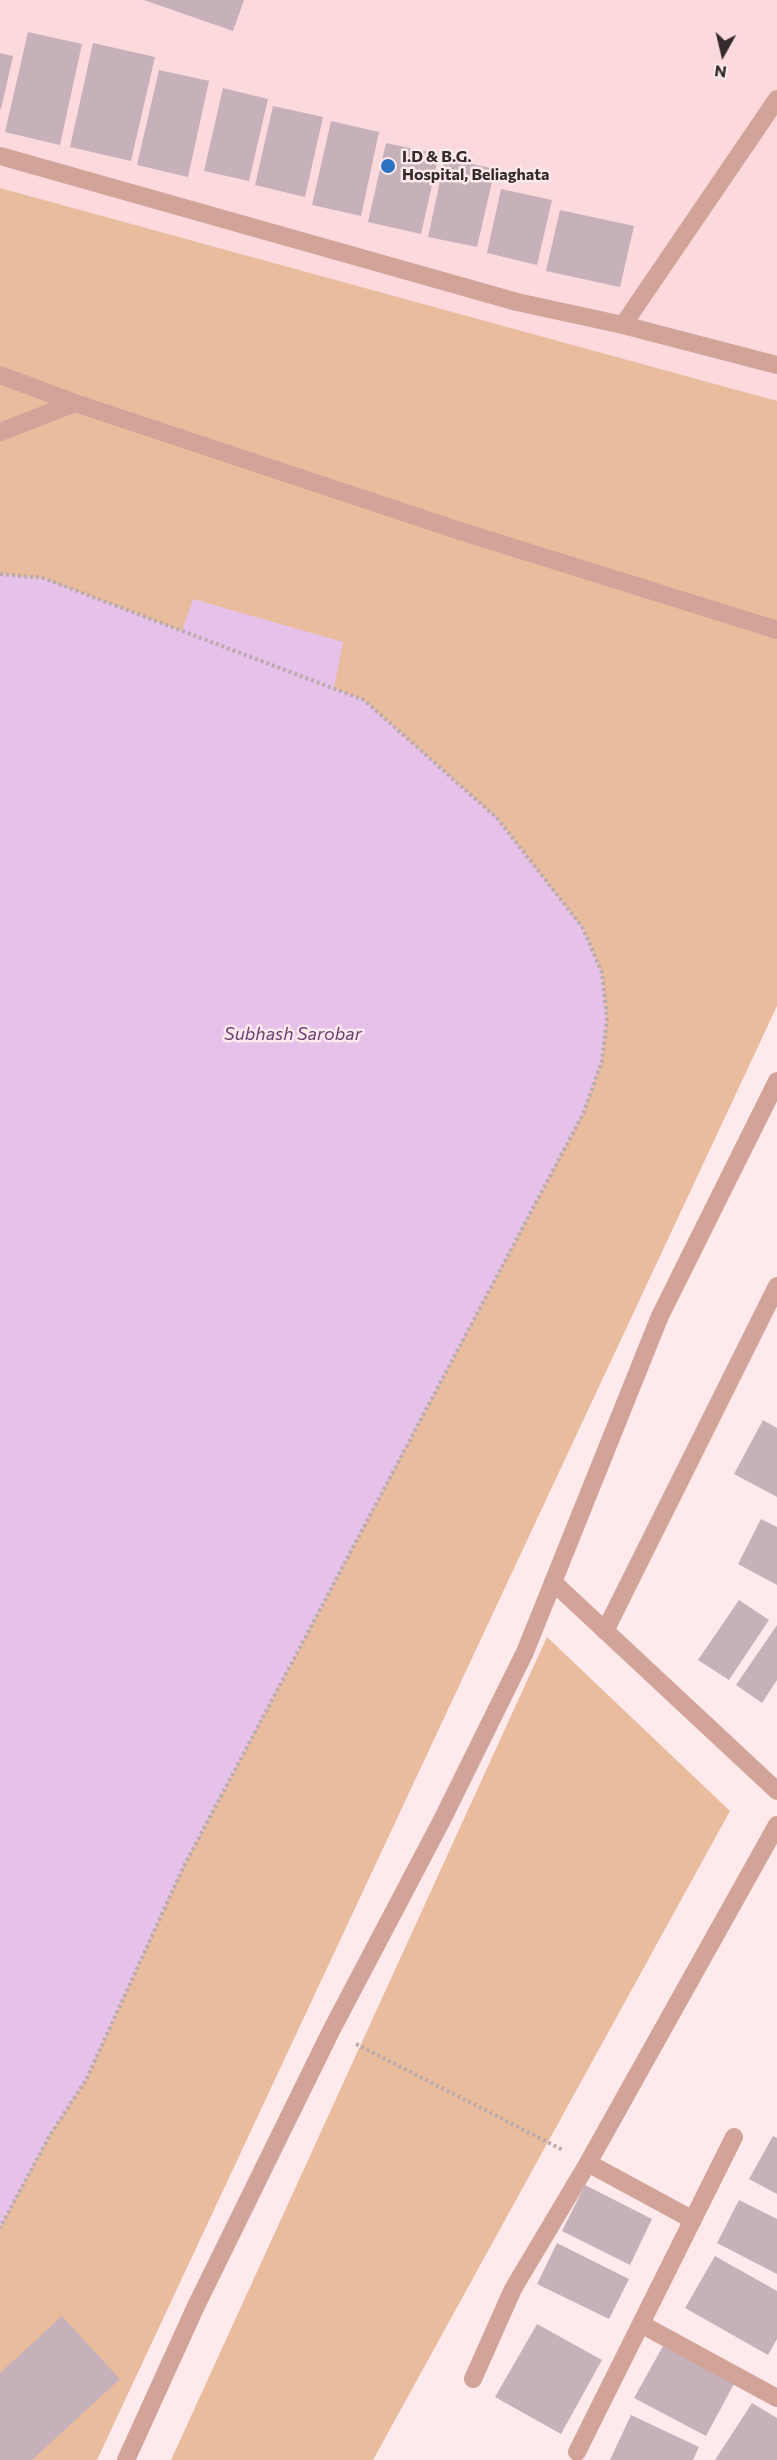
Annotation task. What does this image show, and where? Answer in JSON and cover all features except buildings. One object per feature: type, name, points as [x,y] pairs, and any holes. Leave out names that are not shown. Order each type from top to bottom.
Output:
[{"type":"street","points":[[623,325],[777,99]]},
{"type":"street","points":[[0,156],[518,302],[623,325],[777,365]]},
{"type":"street","points":[[0,375],[75,403],[460,531],[777,630]]},
{"type":"street","points":[[0,432],[75,403]]},
{"type":"street","points":[[126,2460],[196,2306],[331,2031],[442,1820],[525,1652],[660,1316],[777,1081]]},
{"type":"street","points":[[606,1631],[777,1286]]},
{"type":"street","points":[[553,1582],[777,1791]]},
{"type":"street","points":[[473,2379],[513,2289],[588,2163],[777,1825]]},
{"type":"street","points":[[577,2452],[734,2137]]},
{"type":"street","points":[[588,2163],[693,2220]]},
{"type":"street","points":[[641,2324],[777,2398]]},
{"type":"path","points":[[0,574],[44,578],[364,700],[497,818],[583,928],[602,973],[607,1018],[602,1061],[583,1114],[190,1856],[86,2080],[50,2135],[0,2228]]},
{"type":"path","points":[[331,2031],[588,2163]]},
{"type":"shaded area","name":"I.D & B.G. Hospital, Beliaghata","points":[[0,0],[777,0],[777,599],[0,332]]},
{"type":"shaded area","points":[[0,188],[777,401],[777,1006],[97,2460],[0,2460]]},
{"type":"shaded area","points":[[547,1637],[730,1811],[373,2460],[171,2460]]},
{"type":"water","name":"Subhash Sarobar","points":[[0,574],[43,578],[182,631],[193,599],[343,642],[334,688],[364,700],[497,818],[583,928],[602,973],[607,1018],[602,1061],[583,1114],[184,1866],[86,2080],[50,2135],[0,2228]]},
{"type":"place","name":"I.D & B.G. Hospital, Beliaghata","points":[[388,166]]}]
